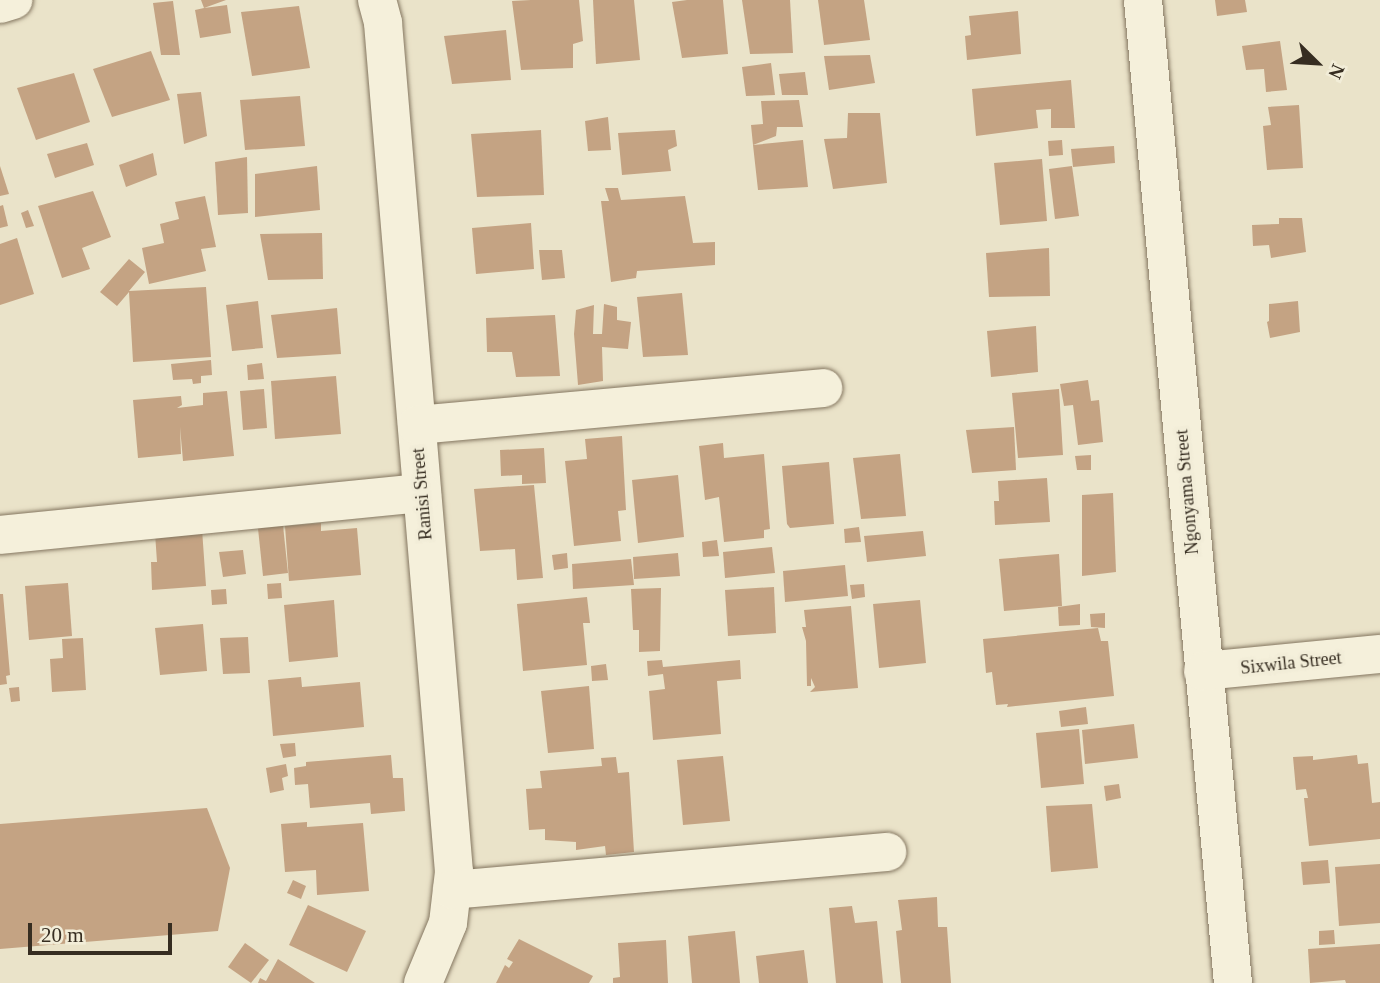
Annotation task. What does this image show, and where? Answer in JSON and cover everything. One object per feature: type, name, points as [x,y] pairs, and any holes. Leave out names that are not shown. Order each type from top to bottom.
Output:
[{"type":"street","points":[[0,4],[13,0]]},
{"type":"street","name":"Ranisi Street","points":[[377,0],[383,23],[454,872],[448,923],[423,983]]},
{"type":"street","name":"Ngonyama Street","points":[[1143,0],[1233,983]]},
{"type":"street","points":[[417,425],[823,388]]},
{"type":"street","points":[[0,535],[422,493]]},
{"type":"street","name":"Sixwila Street","points":[[1203,671],[1380,654]]},
{"type":"street","points":[[452,890],[887,852]]},
{"type":"building","points":[[201,0],[226,0],[204,8]]},
{"type":"building","points":[[579,0],[583,41],[573,44],[573,68],[521,70],[512,1]]},
{"type":"building","points":[[593,0],[634,0],[640,60],[596,64]]},
{"type":"building","points":[[723,0],[728,54],[682,58],[672,2]]},
{"type":"building","points":[[742,0],[790,0],[793,53],[750,54]]},
{"type":"building","points":[[818,0],[864,0],[870,40],[824,45]]},
{"type":"building","points":[[1215,0],[1245,0],[1247,12],[1217,16]]},
{"type":"building","points":[[173,1],[180,55],[161,55],[153,3]]},
{"type":"building","points":[[227,5],[231,33],[200,38],[195,10]]},
{"type":"building","points":[[299,6],[310,68],[252,76],[241,12]]},
{"type":"building","points":[[1018,11],[1021,54],[967,60],[965,36],[971,35],[969,16]]},
{"type":"building","points":[[506,30],[511,80],[452,84],[444,36]]},
{"type":"building","points":[[1280,41],[1287,90],[1266,92],[1264,69],[1246,70],[1242,46]]},
{"type":"building","points":[[151,51],[170,100],[112,117],[93,69]]},
{"type":"building","points":[[870,55],[875,83],[829,90],[824,56]]},
{"type":"building","points":[[771,63],[775,95],[746,96],[742,67]]},
{"type":"building","points":[[805,72],[808,95],[782,95],[779,74]]},
{"type":"building","points":[[74,73],[90,122],[36,140],[17,88]]},
{"type":"building","points":[[1071,80],[1075,128],[1051,128],[1051,109],[1036,110],[1038,128],[976,136],[972,89]]},
{"type":"building","points":[[201,92],[207,136],[184,144],[177,94]]},
{"type":"building","points":[[300,96],[305,146],[245,150],[240,100]]},
{"type":"building","points":[[799,100],[803,127],[777,127],[776,136],[753,145],[751,125],[763,124],[761,101]]},
{"type":"building","points":[[1299,105],[1303,168],[1267,170],[1263,126],[1271,125],[1268,107]]},
{"type":"building","points":[[848,113],[880,113],[887,183],[833,189],[824,139],[847,138]]},
{"type":"building","points":[[608,117],[611,150],[588,151],[585,121]]},
{"type":"building","points":[[541,130],[544,195],[477,197],[471,134]]},
{"type":"building","points":[[675,130],[677,146],[668,150],[671,171],[622,175],[618,133]]},
{"type":"building","points":[[803,140],[808,187],[758,190],[753,145]]},
{"type":"building","points":[[1062,140],[1063,155],[1049,156],[1048,141]]},
{"type":"building","points":[[87,143],[94,165],[55,178],[47,154]]},
{"type":"building","points":[[1114,146],[1115,163],[1073,167],[1071,149]]},
{"type":"building","points":[[153,153],[157,175],[126,187],[119,165]]},
{"type":"building","points":[[247,157],[248,213],[218,215],[215,162]]},
{"type":"building","points":[[1042,159],[1047,221],[1000,225],[994,163]]},
{"type":"building","points":[[0,166],[9,194],[0,196]]},
{"type":"building","points":[[317,166],[320,210],[255,217],[255,174]]},
{"type":"building","points":[[1072,166],[1079,216],[1055,219],[1049,169]]},
{"type":"building","points":[[605,188],[618,188],[621,200],[685,196],[693,243],[715,242],[715,265],[637,271],[636,278],[611,282],[601,201],[609,201]]},
{"type":"building","points":[[93,191],[111,237],[82,248],[90,269],[62,278],[38,206]]},
{"type":"building","points":[[205,196],[216,247],[201,249],[206,271],[149,284],[142,248],[164,243],[160,224],[179,219],[175,202]]},
{"type":"building","points":[[3,205],[8,226],[0,228],[0,206]]},
{"type":"building","points":[[28,210],[34,226],[26,228],[21,213]]},
{"type":"building","points":[[1279,218],[1302,218],[1306,252],[1271,258],[1269,245],[1253,246],[1252,225],[1279,224]]},
{"type":"building","points":[[531,223],[534,269],[476,274],[472,228]]},
{"type":"building","points":[[322,233],[323,279],[268,280],[260,234]]},
{"type":"building","points":[[17,238],[34,294],[0,305],[0,244]]},
{"type":"building","points":[[1049,248],[1050,296],[989,297],[986,253]]},
{"type":"building","points":[[539,250],[562,250],[565,278],[542,280]]},
{"type":"building","points":[[129,259],[145,272],[129,291],[206,287],[211,357],[133,362],[129,292],[117,306],[100,292]]},
{"type":"building","points":[[682,293],[688,355],[643,357],[637,297]]},
{"type":"building","points":[[258,301],[263,348],[232,351],[226,305]]},
{"type":"building","points":[[1298,301],[1300,332],[1270,338],[1267,322],[1269,304]]},
{"type":"building","points":[[604,304],[617,307],[617,320],[631,322],[628,349],[602,347],[603,381],[578,385],[574,334],[576,310],[594,305],[593,334],[602,334]]},
{"type":"building","points":[[337,308],[341,354],[277,358],[271,315]]},
{"type":"building","points":[[555,315],[560,376],[516,377],[512,352],[487,352],[486,318]]},
{"type":"building","points":[[1036,326],[1038,372],[991,377],[987,331]]},
{"type":"building","points":[[211,360],[212,375],[201,376],[201,383],[193,384],[192,379],[173,380],[171,364]]},
{"type":"building","points":[[262,363],[264,379],[248,380],[247,365]]},
{"type":"building","points":[[336,376],[341,434],[275,439],[271,381]]},
{"type":"building","points":[[1088,380],[1091,401],[1099,400],[1103,442],[1078,445],[1073,405],[1064,406],[1060,384]]},
{"type":"building","points":[[264,389],[267,428],[243,430],[240,391]]},
{"type":"building","points":[[1059,389],[1063,455],[1018,458],[1012,393]]},
{"type":"building","points":[[227,391],[234,456],[183,461],[180,427],[181,454],[138,458],[133,400],[181,396],[182,405],[177,408],[203,405],[203,393]]},
{"type":"building","points":[[1014,427],[1016,470],[972,473],[966,430]]},
{"type":"building","points":[[622,436],[626,510],[618,511],[621,541],[574,546],[565,461],[587,459],[585,439]]},
{"type":"building","points":[[723,443],[724,458],[764,454],[770,529],[764,530],[764,538],[724,542],[719,497],[705,500],[699,446]]},
{"type":"building","points":[[544,448],[546,483],[522,484],[522,475],[501,476],[500,450]]},
{"type":"building","points":[[900,454],[906,516],[861,519],[853,458]]},
{"type":"building","points":[[1091,455],[1091,470],[1077,470],[1075,456]]},
{"type":"building","points":[[829,462],[834,524],[790,528],[787,524],[782,466]]},
{"type":"building","points":[[678,475],[684,537],[638,543],[632,480]]},
{"type":"building","points":[[1047,478],[1050,522],[995,525],[994,501],[999,501],[998,481]]},
{"type":"building","points":[[534,485],[543,578],[517,580],[515,549],[480,551],[474,489]]},
{"type":"building","points":[[1113,493],[1116,572],[1082,576],[1082,495]]},
{"type":"building","points":[[282,516],[288,573],[263,576],[257,519]]},
{"type":"building","points":[[321,523],[321,531],[357,528],[361,575],[289,581],[285,526]]},
{"type":"building","points":[[859,527],[861,542],[845,543],[844,529]]},
{"type":"building","points":[[202,529],[206,586],[152,590],[151,562],[157,562],[155,533]]},
{"type":"building","points":[[923,531],[926,556],[867,562],[864,536]]},
{"type":"building","points":[[717,540],[719,556],[703,557],[702,542]]},
{"type":"building","points":[[772,547],[775,573],[725,578],[723,552]]},
{"type":"building","points":[[243,550],[246,574],[223,577],[219,552]]},
{"type":"building","points":[[567,553],[568,568],[554,570],[552,555]]},
{"type":"building","points":[[678,553],[680,576],[634,579],[633,557]]},
{"type":"building","points":[[1059,554],[1062,606],[1004,611],[999,559]]},
{"type":"building","points":[[631,559],[634,585],[573,589],[572,564]]},
{"type":"building","points":[[845,565],[848,596],[785,602],[783,571]]},
{"type":"building","points":[[68,583],[72,636],[29,640],[25,586]]},
{"type":"building","points":[[281,583],[282,598],[268,599],[267,584]]},
{"type":"building","points":[[864,584],[865,597],[852,599],[850,585]]},
{"type":"building","points":[[774,587],[776,633],[728,636],[725,590]]},
{"type":"building","points":[[661,588],[660,651],[639,652],[639,630],[633,630],[631,589]]},
{"type":"building","points":[[226,589],[227,604],[212,605],[211,590]]},
{"type":"building","points":[[0,594],[3,594],[10,675],[6,676],[7,684],[0,685]]},
{"type":"building","points":[[587,597],[590,623],[583,623],[587,665],[523,671],[517,604]]},
{"type":"building","points":[[334,600],[338,657],[289,662],[284,605]]},
{"type":"building","points":[[920,600],[926,663],[879,668],[873,604]]},
{"type":"building","points":[[1080,604],[1080,625],[1059,626],[1058,607]]},
{"type":"building","points":[[851,606],[858,688],[810,692],[815,687],[811,678],[811,686],[807,686],[806,641],[802,627],[806,627],[804,610]]},
{"type":"building","points":[[1105,613],[1105,628],[1091,627],[1090,614]]},
{"type":"building","points":[[203,624],[207,671],[160,675],[155,628]]},
{"type":"building","points":[[1098,628],[1101,641],[1108,641],[1114,696],[1007,707],[1008,704],[996,705],[992,672],[986,673],[983,639]]},
{"type":"building","points":[[248,637],[250,673],[223,674],[220,638]]},
{"type":"building","points":[[83,638],[86,690],[52,692],[50,659],[63,658],[62,639]]},
{"type":"building","points":[[662,660],[663,667],[740,660],[741,679],[717,681],[721,734],[653,740],[649,691],[665,689],[663,674],[648,676],[647,661]]},
{"type":"building","points":[[606,664],[608,680],[592,681],[591,666]]},
{"type":"building","points":[[301,677],[302,687],[360,682],[364,727],[273,736],[268,680]]},
{"type":"building","points":[[589,686],[594,749],[548,753],[541,691]]},
{"type":"building","points":[[19,687],[20,701],[11,702],[9,688]]},
{"type":"building","points":[[1086,707],[1088,724],[1061,727],[1059,711]]},
{"type":"building","points":[[1134,724],[1138,758],[1085,764],[1082,730]]},
{"type":"building","points":[[1079,729],[1084,784],[1041,788],[1036,733]]},
{"type":"building","points":[[295,743],[296,756],[283,758],[280,744]]},
{"type":"building","points":[[391,755],[393,778],[403,778],[405,811],[371,814],[370,803],[310,808],[308,784],[295,785],[294,768],[306,766],[306,762]]},
{"type":"building","points":[[1357,755],[1358,764],[1368,763],[1372,803],[1380,802],[1380,839],[1309,846],[1304,798],[1308,798],[1306,789],[1296,790],[1293,757],[1313,756],[1313,760]]},
{"type":"building","points":[[723,756],[730,821],[683,825],[677,760]]},
{"type":"building","points":[[616,757],[618,773],[629,772],[634,852],[606,855],[605,846],[576,850],[576,842],[545,840],[545,829],[529,830],[526,789],[542,788],[540,771],[602,766],[601,758]]},
{"type":"building","points":[[286,764],[288,776],[282,778],[284,790],[270,793],[266,768]]},
{"type":"building","points":[[1119,784],[1121,798],[1106,801],[1104,786]]},
{"type":"building","points":[[1092,804],[1098,868],[1051,872],[1046,806]]},
{"type":"building","points":[[207,808],[230,868],[218,931],[0,949],[0,824]]},
{"type":"building","points":[[307,822],[307,827],[363,823],[369,891],[317,895],[316,870],[285,872],[281,824]]},
{"type":"building","points":[[1328,860],[1330,883],[1303,885],[1301,862]]},
{"type":"building","points":[[1380,864],[1380,923],[1339,926],[1335,867]]},
{"type":"building","points":[[293,880],[306,886],[301,899],[287,893]]},
{"type":"building","points":[[937,897],[938,927],[947,927],[951,983],[901,983],[896,931],[902,930],[898,900]]},
{"type":"building","points":[[308,905],[366,931],[347,972],[289,945]]},
{"type":"building","points":[[852,906],[855,923],[877,921],[883,983],[836,983],[829,908]]},
{"type":"building","points":[[1334,930],[1335,944],[1319,945],[1319,931]]},
{"type":"building","points":[[735,931],[740,983],[692,983],[688,936]]},
{"type":"building","points":[[519,939],[593,976],[589,983],[496,983],[505,965],[509,968],[513,962],[507,959]]},
{"type":"building","points":[[666,940],[668,983],[613,983],[613,978],[620,977],[618,943]]},
{"type":"building","points":[[245,943],[269,960],[251,983],[228,967]]},
{"type":"building","points":[[1380,944],[1380,983],[1346,983],[1345,980],[1310,983],[1308,949]]},
{"type":"building","points":[[804,950],[808,983],[759,983],[756,956]]},
{"type":"building","points":[[278,959],[315,983],[258,983],[260,978],[266,981]]}]
